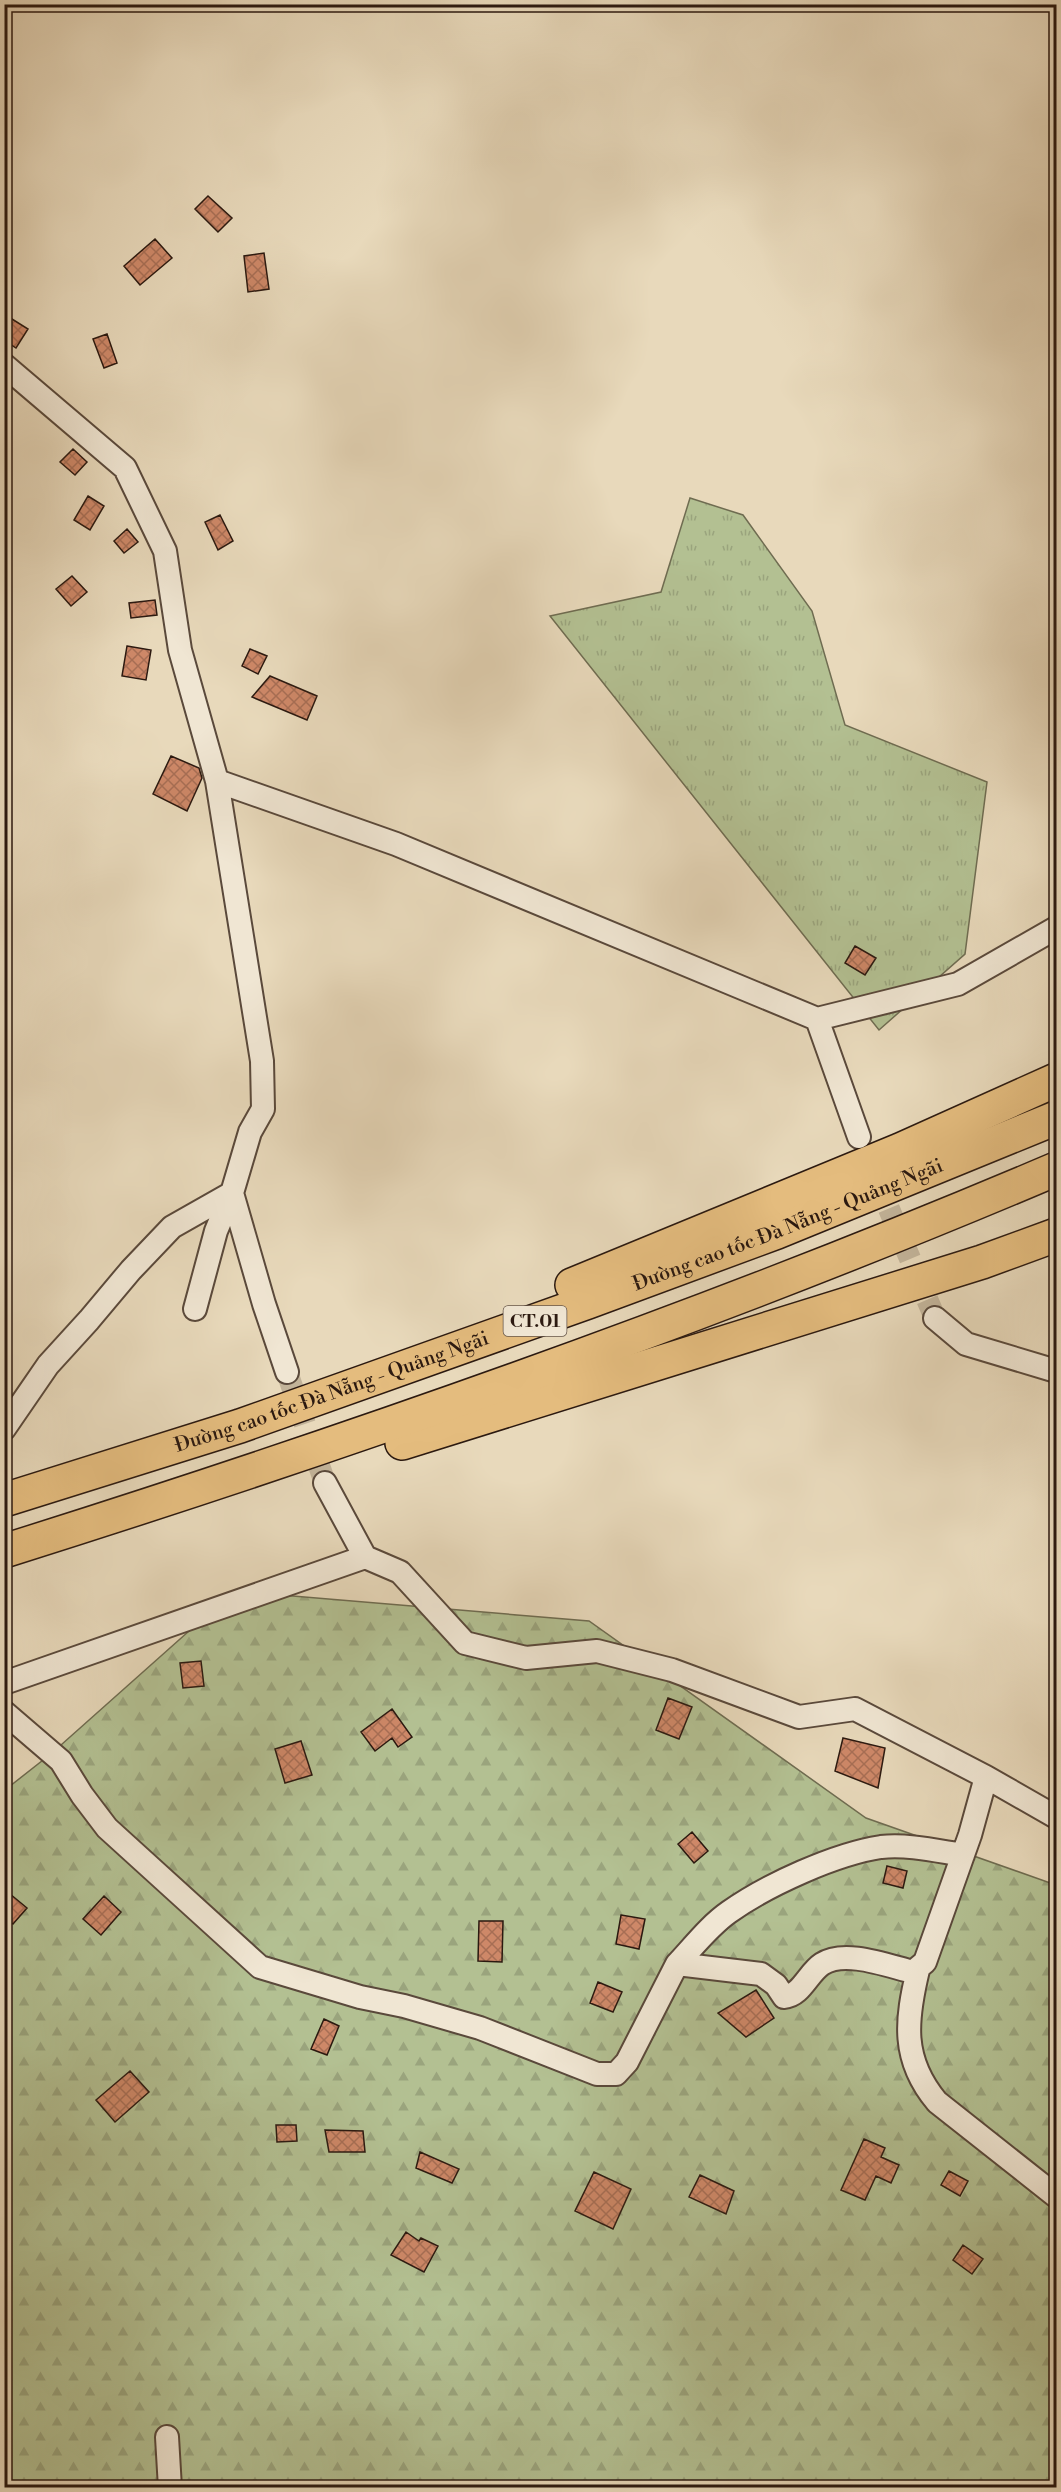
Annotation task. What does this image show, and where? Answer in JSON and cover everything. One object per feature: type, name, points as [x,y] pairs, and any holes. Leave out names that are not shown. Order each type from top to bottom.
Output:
[{"type":"highway","points":[[240,1426],[667,1245],[900,1150],[1056,1080]]},
{"type":"highway","name":"Đường cao tốc Đà Nẵng - Quảng Ngãi","points":[[4,1500],[240,1426],[777,1232],[1056,1118]]},
{"type":"highway","name":"CT.01","points":[[4,1553],[405,1420],[784,1279],[1056,1170]]},
{"type":"highway","points":[[4,1553],[286,1479],[959,1269],[1056,1235]]},
{"type":"street","points":[[4,364],[125,468],[165,551],[180,650],[217,780],[262,1061],[263,1108],[250,1132],[232,1193],[216,1231],[195,1309]]},
{"type":"street","points":[[217,780],[396,844],[817,1019],[958,984],[1056,928]]},
{"type":"street","points":[[817,1019],[860,1137]]},
{"type":"street","points":[[232,1193],[286,1371]]},
{"type":"street","points":[[4,1429],[48,1365],[172,1227],[232,1193]]},
{"type":"street","points":[[935,1318],[966,1344],[1056,1371]]},
{"type":"street","points":[[325,1483],[365,1557],[400,1572],[465,1643],[526,1658],[597,1651],[672,1670],[799,1717],[855,1709],[986,1777],[1056,1817]]},
{"type":"street","points":[[4,1683],[365,1557]]},
{"type":"street","points":[[4,1712],[61,1761],[82,1795],[107,1828],[260,1967],[360,1997],[404,2006],[480,2028],[597,2074],[616,2074],[627,2062],[677,1964],[729,1912],[814,1867],[882,1847],[927,1849],[963,1855]]},
{"type":"street","points":[[986,1777],[963,1855],[925,1962],[918,1970],[910,2007],[908,2034],[915,2066],[927,2090],[937,2102],[1056,2196]]},
{"type":"street","points":[[677,1964],[761,1974],[776,1984],[783,1997],[790,1996],[798,1990],[823,1963],[854,1957],[913,1972],[918,1970]]},
{"type":"street","points":[[167,2437],[170,2487]]},
{"type":"green space","points":[[690,498],[743,515],[812,611],[845,725],[987,782],[965,954],[879,1030],[550,616],[661,592]]},
{"type":"green space","points":[[234,1591],[589,1621],[866,1818],[1056,1885],[1056,2487],[5,2488],[5,1790],[52,1753]]},
{"type":"building","points":[[208,196],[232,218],[218,232],[195,209]]},
{"type":"building","points":[[155,239],[172,258],[140,285],[124,266]]},
{"type":"building","points":[[264,253],[269,289],[248,292],[244,256]]},
{"type":"building","points":[[4,314],[28,329],[16,348],[4,340]]},
{"type":"building","points":[[107,334],[117,363],[104,368],[93,339]]},
{"type":"building","points":[[73,449],[87,462],[75,475],[60,462]]},
{"type":"building","points":[[88,496],[104,506],[90,530],[74,520]]},
{"type":"building","points":[[220,515],[233,541],[218,550],[205,522]]},
{"type":"building","points":[[127,529],[138,542],[124,553],[114,541]]},
{"type":"building","points":[[72,576],[87,592],[71,606],[56,589]]},
{"type":"building","points":[[155,600],[157,615],[131,618],[129,603]]},
{"type":"building","points":[[127,646],[151,650],[146,680],[122,676]]},
{"type":"building","points":[[250,649],[267,656],[258,674],[242,666]]},
{"type":"building","points":[[270,676],[317,696],[307,720],[252,697]]},
{"type":"building","points":[[171,756],[199,768],[202,778],[187,811],[153,794]]},
{"type":"building","points":[[855,946],[876,958],[865,975],[845,963]]},
{"type":"building","points":[[201,1661],[204,1686],[183,1688],[180,1663]]},
{"type":"building","points":[[668,1698],[692,1707],[679,1739],[656,1730]]},
{"type":"building","points":[[392,1709],[412,1737],[398,1747],[392,1738],[375,1751],[361,1732]]},
{"type":"building","points":[[843,1738],[885,1748],[878,1788],[835,1771]]},
{"type":"building","points":[[301,1741],[312,1775],[285,1783],[275,1749]]},
{"type":"building","points":[[692,1832],[708,1851],[694,1863],[678,1844]]},
{"type":"building","points":[[887,1866],[907,1871],[903,1888],[883,1883]]},
{"type":"building","points":[[4,1889],[27,1908],[13,1924],[4,1917]]},
{"type":"building","points":[[104,1896],[121,1912],[101,1935],[83,1919]]},
{"type":"building","points":[[621,1915],[645,1919],[639,1949],[616,1944]]},
{"type":"building","points":[[479,1921],[503,1921],[502,1962],[478,1961]]},
{"type":"building","points":[[598,1982],[622,1992],[613,2012],[590,2003]]},
{"type":"building","points":[[756,1990],[774,2018],[746,2037],[718,2013]]},
{"type":"building","points":[[324,2019],[339,2026],[327,2055],[311,2049]]},
{"type":"building","points":[[130,2071],[149,2092],[115,2122],[96,2100]]},
{"type":"building","points":[[276,2125],[296,2125],[297,2141],[277,2142]]},
{"type":"building","points":[[325,2130],[363,2131],[365,2152],[329,2152]]},
{"type":"building","points":[[864,2139],[885,2148],[881,2157],[899,2165],[891,2183],[876,2176],[865,2200],[841,2190]]},
{"type":"building","points":[[420,2152],[459,2169],[452,2183],[416,2168]]},
{"type":"building","points":[[949,2171],[968,2181],[960,2196],[941,2185]]},
{"type":"building","points":[[594,2172],[631,2189],[613,2229],[575,2211]]},
{"type":"building","points":[[700,2175],[734,2191],[726,2214],[689,2197]]},
{"type":"building","points":[[406,2232],[419,2241],[421,2238],[438,2246],[424,2272],[391,2255]]},
{"type":"building","points":[[963,2245],[983,2259],[972,2274],[953,2260]]},
{"type":"tunnel","points":[[876,1178],[935,1318]]},
{"type":"tunnel","points":[[287,1372],[325,1483]]}]
